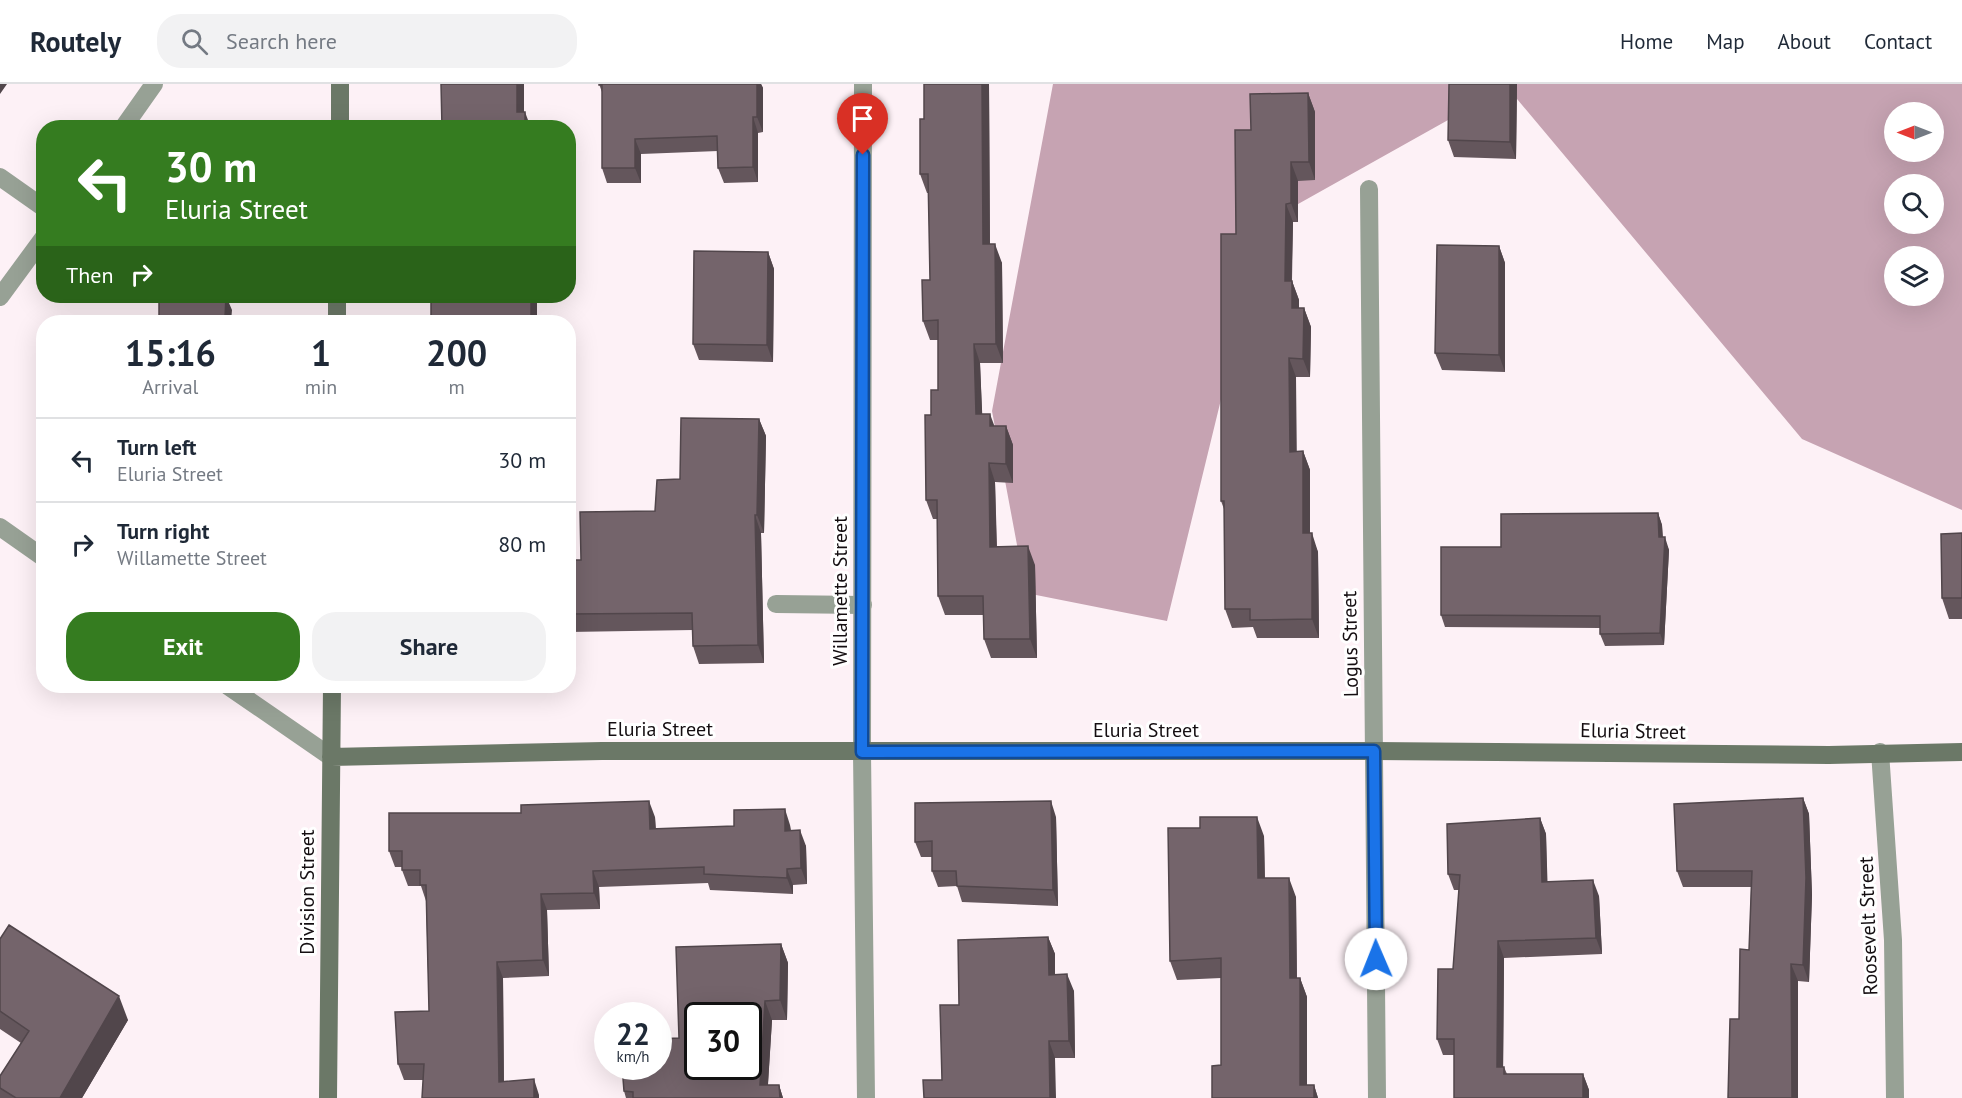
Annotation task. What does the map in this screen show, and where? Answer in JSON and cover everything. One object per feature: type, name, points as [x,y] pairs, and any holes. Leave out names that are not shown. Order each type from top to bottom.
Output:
[{"type":"street","points":[[129,120],[154,84]]},
{"type":"street","points":[[340,84],[340,120]]},
{"type":"street","name":"Willamette Street","points":[[863,84],[862,752],[866,1098]]},
{"type":"street","points":[[0,177],[36,202]]},
{"type":"street","name":"Logus Street","points":[[1369,189],[1377,1098]]},
{"type":"street","points":[[0,297],[36,248]]},
{"type":"street","points":[[0,527],[36,552]]},
{"type":"street","points":[[776,604],[863,605]]},
{"type":"street","points":[[238,693],[331,757]]},
{"type":"street","name":"Division Street","points":[[328,1098],[332,693]]},
{"type":"street","name":"Eluria Street","points":[[331,757],[602,751],[1374,751],[1817,755],[1962,752]]},
{"type":"street","name":"Roosevelt Street","points":[[1880,752],[1893,940],[1895,1098]]},
{"type":"shaded area","points":[[1053,84],[1962,84],[1962,510],[1802,439],[1507,87],[1264,223],[1167,621],[1026,593],[992,411]]},
{"type":"building","points":[[441,84],[517,84],[517,112],[525,112],[525,120],[442,120]]},
{"type":"building","points":[[599,84],[757,84],[757,117],[753,117],[753,167],[718,168],[717,136],[635,139],[635,168],[602,168],[602,85]]},
{"type":"building","points":[[924,84],[982,84],[983,244],[995,244],[996,344],[974,344],[976,414],[990,414],[990,426],[1006,426],[1006,464],[989,463],[990,547],[1028,546],[1030,639],[984,639],[983,596],[938,596],[937,500],[926,500],[925,415],[931,415],[931,390],[938,390],[938,320],[923,321],[922,280],[930,280],[928,174],[920,174],[920,119],[924,119]]},
{"type":"building","points":[[1449,84],[1510,84],[1510,142],[1448,140]]},
{"type":"building","points":[[1308,93],[1309,162],[1291,162],[1291,203],[1286,204],[1285,281],[1292,281],[1292,308],[1304,308],[1303,359],[1289,358],[1290,452],[1303,451],[1303,533],[1312,533],[1312,619],[1250,620],[1250,609],[1225,609],[1224,501],[1221,501],[1221,234],[1236,234],[1235,130],[1251,130],[1250,94]]},
{"type":"building","points":[[1437,245],[1499,246],[1499,355],[1435,353]]},
{"type":"building","points":[[694,251],[768,252],[767,345],[693,344]]},
{"type":"building","points":[[159,303],[226,303],[225,315],[159,315]]},
{"type":"building","points":[[431,303],[531,303],[531,315],[431,315]]},
{"type":"building","points":[[681,418],[759,419],[757,515],[755,515],[758,645],[693,646],[692,613],[576,614],[576,560],[581,560],[580,512],[655,511],[657,480],[680,479]]},
{"type":"building","points":[[1658,513],[1659,537],[1665,537],[1660,633],[1600,634],[1600,616],[1441,615],[1441,547],[1501,547],[1501,514]]},
{"type":"building","points":[[1962,533],[1962,598],[1942,598],[1941,534]]},
{"type":"building","points":[[1803,798],[1806,878],[1803,965],[1791,964],[1792,1098],[1728,1098],[1730,1019],[1739,1019],[1740,949],[1749,950],[1752,871],[1677,871],[1674,804]]},
{"type":"building","points":[[649,801],[650,829],[734,826],[734,810],[785,809],[785,831],[800,830],[801,868],[787,869],[787,878],[704,874],[704,867],[593,871],[594,893],[541,894],[543,960],[497,962],[499,1082],[534,1079],[534,1098],[422,1098],[424,1064],[398,1064],[395,1012],[429,1011],[426,885],[420,885],[420,870],[402,870],[402,851],[389,851],[389,813],[521,813],[521,805]]},
{"type":"building","points":[[1051,801],[1053,890],[957,886],[956,871],[932,871],[932,841],[915,842],[915,803]]},
{"type":"building","points":[[1200,817],[1257,817],[1258,878],[1289,878],[1290,978],[1300,978],[1300,1085],[1314,1085],[1314,1098],[1212,1098],[1212,1066],[1221,1065],[1221,958],[1170,961],[1168,828],[1200,828]]},
{"type":"building","points":[[1540,818],[1542,882],[1593,880],[1596,938],[1498,941],[1497,1067],[1504,1067],[1504,1074],[1583,1074],[1583,1098],[1454,1098],[1454,1039],[1437,1039],[1438,969],[1453,969],[1460,875],[1448,874],[1447,824]]},
{"type":"building","points":[[9,925],[119,996],[60,1098],[16,1098],[0,1088],[0,1076],[29,1031],[0,1011],[0,939]]},
{"type":"building","points":[[1048,937],[1049,975],[1067,974],[1069,1041],[1049,1041],[1050,1098],[924,1098],[923,1080],[942,1080],[940,1005],[959,1005],[958,940]]},
{"type":"building","points":[[781,944],[780,1000],[765,1001],[762,1051],[762,1002],[684,1002],[684,1080],[760,1080],[760,1085],[779,1085],[780,1098],[633,1098],[633,1092],[624,1091],[623,1080],[672,1080],[672,1038],[679,1038],[676,947]]},
{"type":"route","points":[[863,155],[862,752],[1374,751],[1376,959]]}]
